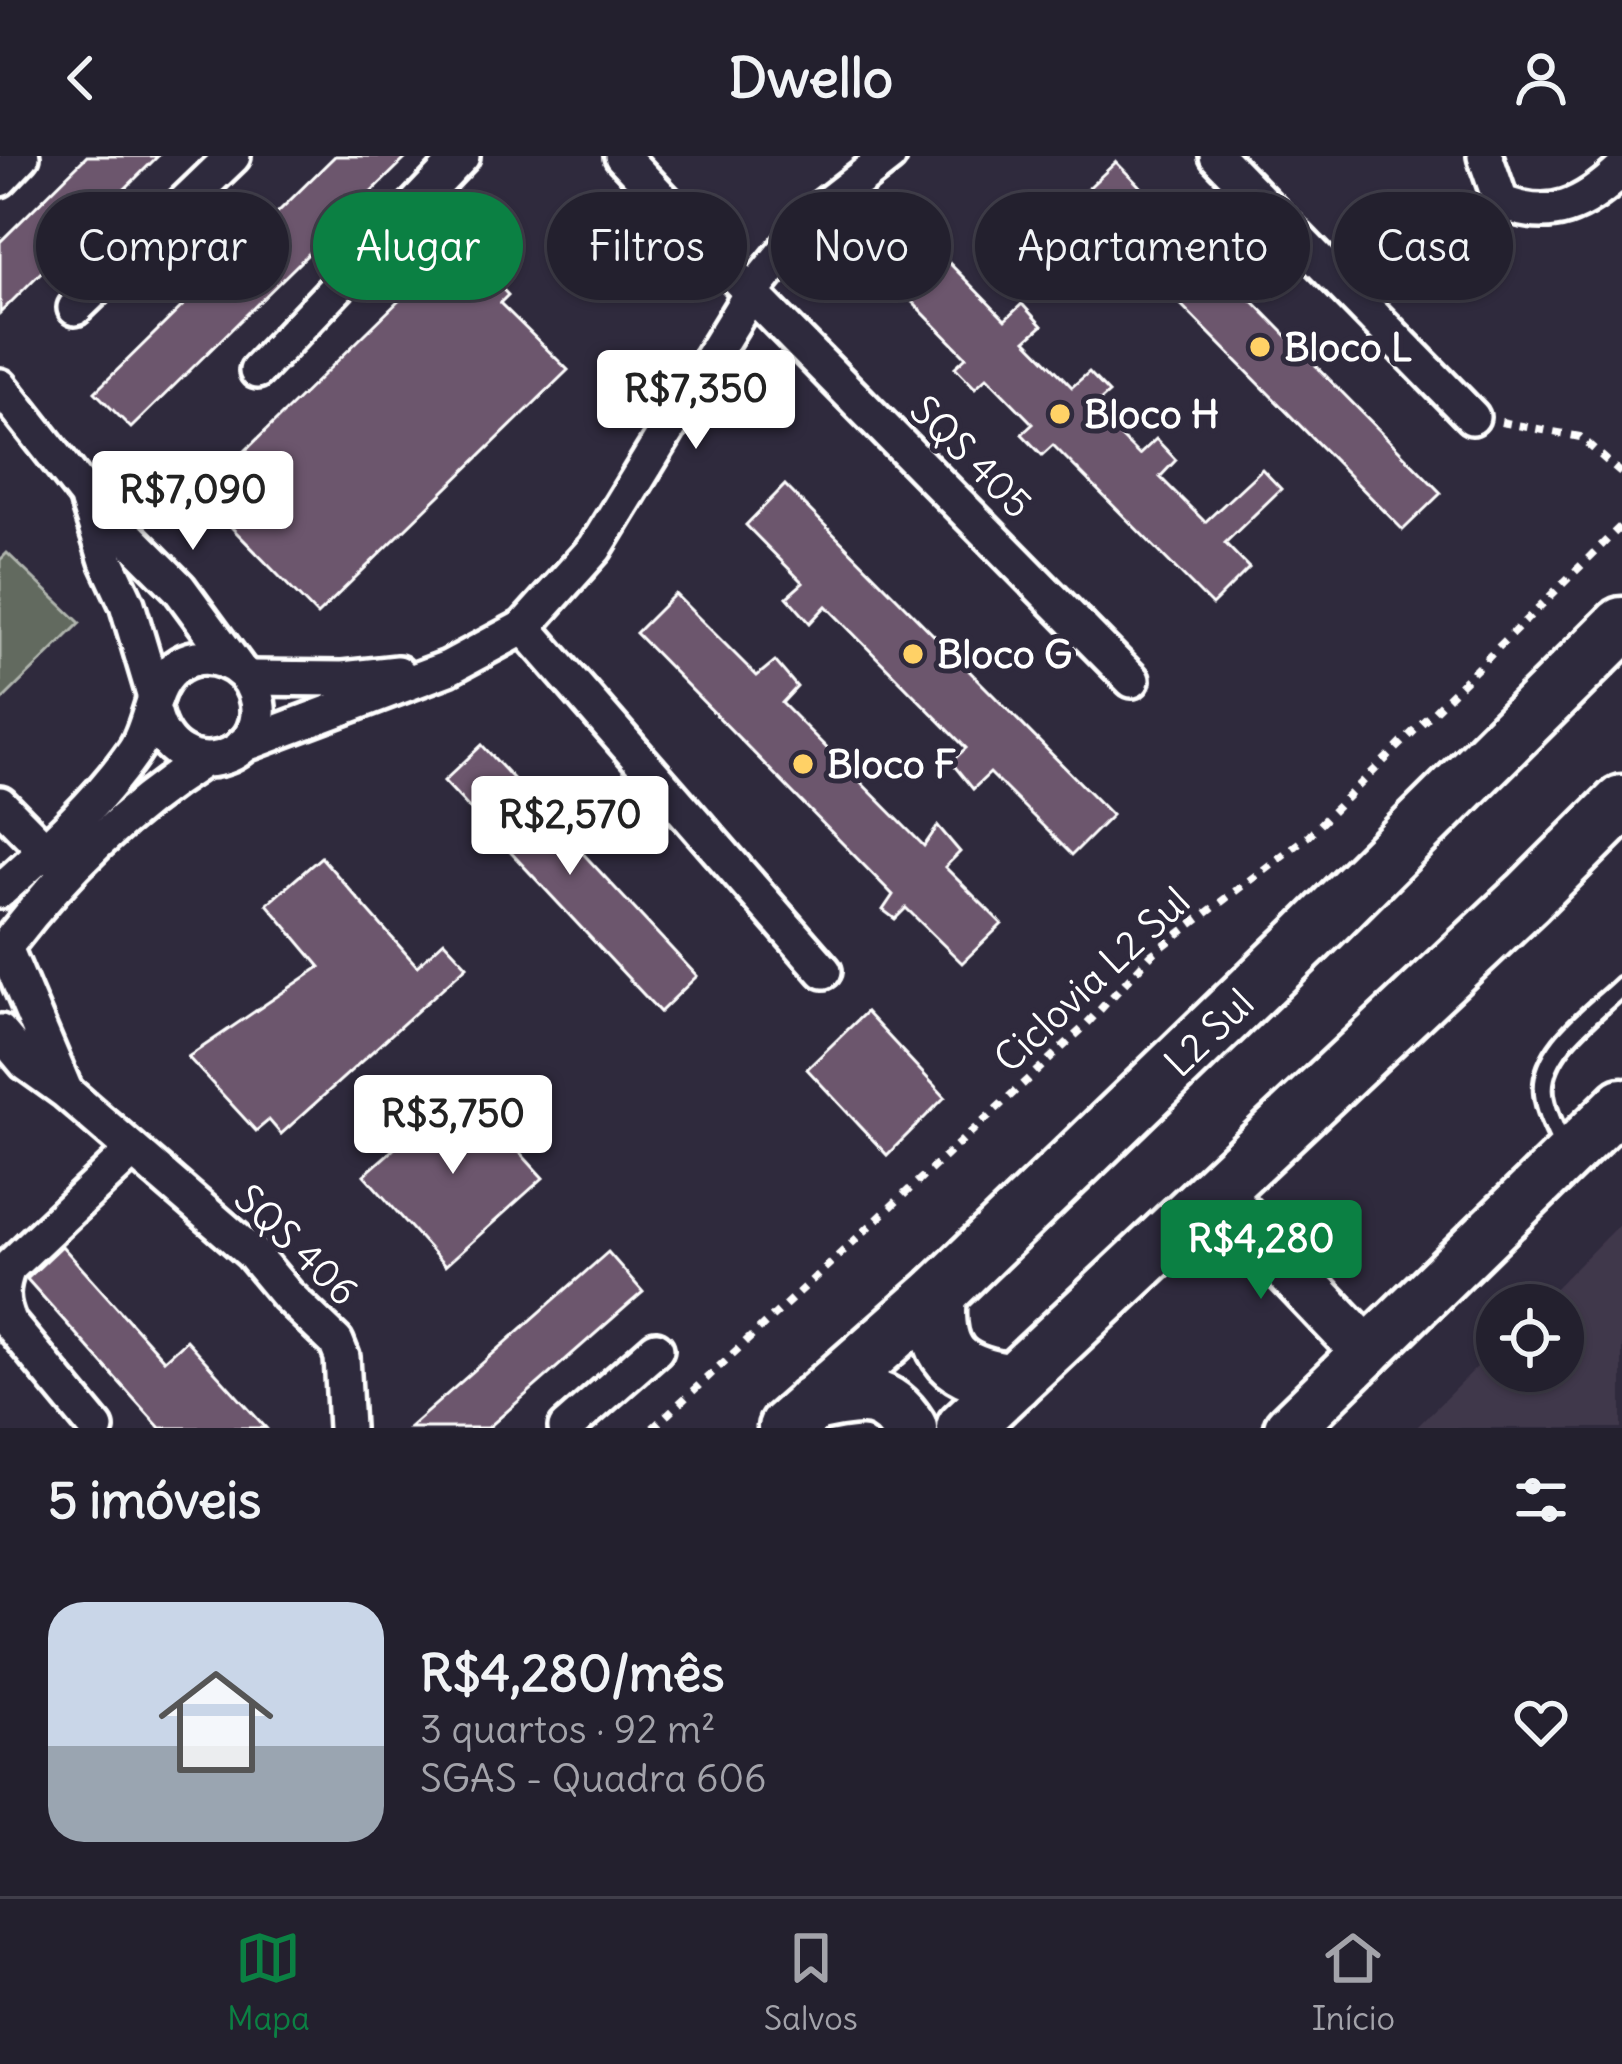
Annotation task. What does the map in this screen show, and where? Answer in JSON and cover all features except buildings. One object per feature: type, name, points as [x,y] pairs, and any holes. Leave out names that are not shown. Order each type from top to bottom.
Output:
[{"type":"main road","name":"L2 Sul","points":[[799,1416],[939,1293],[1622,625]]},
{"type":"main road","points":[[964,1428],[1622,803]]},
{"type":"main road","points":[[939,1293],[936,1321],[951,1358],[975,1376],[1013,1382]]},
{"type":"main road","points":[[799,1416],[867,1395],[896,1409],[909,1428]]},
{"type":"street","points":[[0,179],[22,156]]},
{"type":"street","points":[[75,308],[233,156]]},
{"type":"street","points":[[257,371],[462,156]]},
{"type":"street","name":"SQS 405","points":[[622,156],[1132,680]]},
{"type":"street","points":[[85,494],[127,604],[164,740],[175,751],[202,761],[231,754],[243,745],[448,668],[524,627],[595,548],[751,293],[816,213],[889,156]]},
{"type":"street","points":[[1217,156],[1472,417]]},
{"type":"street","points":[[1485,156],[1501,202],[1526,213],[1581,202],[1622,170]]},
{"type":"street","points":[[0,386],[85,494],[179,588],[242,672],[258,705],[257,720],[243,745]]},
{"type":"street","points":[[524,627],[824,970]]},
{"type":"street","points":[[154,705],[160,684],[181,663],[209,657],[242,672],[343,679],[448,668]]},
{"type":"street","name":"SQS 406","points":[[65,1091],[4,948],[55,860],[137,747],[154,705]]},
{"type":"street","name":"SQS 406","points":[[0,891],[122,817],[202,761]]},
{"type":"street","points":[[0,804],[55,860]]},
{"type":"street","name":"SQS 406","points":[[0,1032],[26,1063],[65,1091],[252,1253],[336,1342],[342,1358],[346,1428]]},
{"type":"street","points":[[1289,1428],[1622,1103]]},
{"type":"street","points":[[96,1428],[9,1324],[2,1309],[2,1284],[8,1268],[131,1152]]},
{"type":"street","points":[[1216,1193],[1367,1352]]},
{"type":"street","points":[[566,1428],[656,1349]]},
{"type":"lane","points":[[1568,1156],[1548,1111],[1543,1090],[1546,1070],[1563,1044],[1622,986]]},
{"type":"path","points":[[1472,417],[1580,437],[1622,474]]},
{"type":"path","name":"Ciclovia L2 Sul","points":[[653,1428],[1083,1028],[1151,955],[1308,836],[1622,526]]},
{"type":"shaded area","points":[[1622,1221],[1622,1428],[1416,1428],[1476,1368],[1476,1392],[1584,1392],[1584,1284],[1560,1284]]},
{"type":"green space","points":[[7,553],[80,623],[0,702],[0,560]]},
{"type":"place","name":"Bloco L","points":[[1260,347]]},
{"type":"place","name":"Bloco H","points":[[1060,414]]},
{"type":"place","name":"Bloco G","points":[[913,654]]},
{"type":"place","name":"Bloco F","points":[[803,764]]}]
